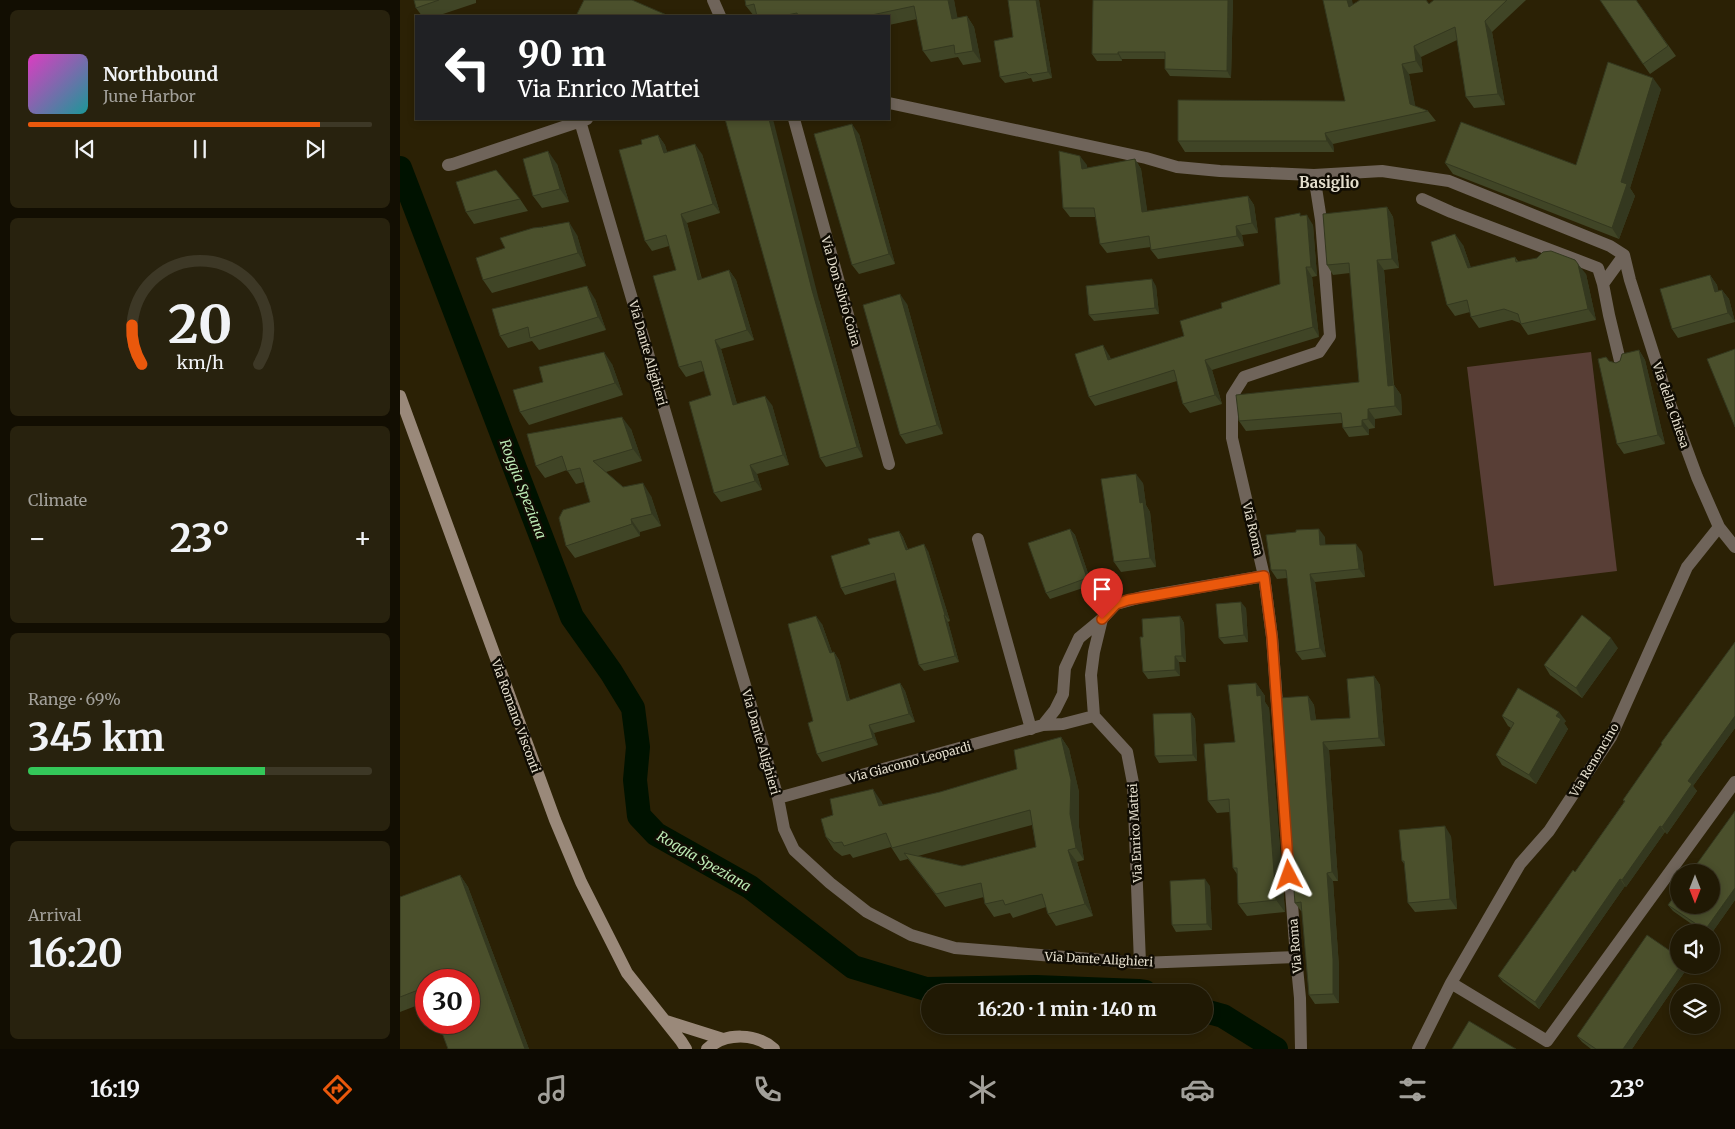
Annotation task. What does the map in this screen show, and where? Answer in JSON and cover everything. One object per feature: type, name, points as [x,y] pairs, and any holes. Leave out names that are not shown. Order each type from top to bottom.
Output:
[{"type":"street","points":[[713,0],[720,15]]},
{"type":"street","points":[[890,103],[1146,158],[1177,167],[1288,175],[1382,171],[1449,181],[1610,246],[1624,255],[1604,284]]},
{"type":"street","points":[[448,165],[584,120]]},
{"type":"street","name":"Via Dante Alighieri","points":[[584,120],[778,798],[784,829],[794,850],[830,883],[867,912],[911,934],[955,948],[1140,964],[1296,958]]},
{"type":"street","name":"Via Don Silvio Coira","points":[[794,120],[889,464]]},
{"type":"street","name":"Via Roma","points":[[1301,1049],[1300,998],[1272,637],[1264,576],[1232,438],[1232,396],[1244,377],[1319,352],[1330,336],[1321,220],[1314,175]]},
{"type":"street","points":[[1422,198],[1451,212],[1598,268],[1604,284],[1621,365]]},
{"type":"street","name":"Via della Chiesa","points":[[1624,255],[1630,280],[1666,393],[1697,477],[1719,527],[1735,547]]},
{"type":"street","name":"Via Romano Visconti","points":[[400,396],[555,820],[581,882],[627,972],[686,1049]]},
{"type":"street","name":"Via Renoncino","points":[[1418,1049],[1451,983],[1520,864],[1549,832],[1611,738],[1687,567],[1719,527]]},
{"type":"street","points":[[978,539],[1037,727]]},
{"type":"street","points":[[1037,727],[1055,710],[1063,694],[1065,668],[1080,638],[1116,604],[1133,599],[1264,576]]},
{"type":"street","points":[[1037,727],[1063,724],[1094,716],[1091,675],[1102,619]]},
{"type":"street","name":"Via Enrico Mattei","points":[[1094,716],[1127,752],[1133,783],[1140,964]]},
{"type":"street","name":"Via Giacomo Leopardi","points":[[778,798],[1037,727]]},
{"type":"street","points":[[1451,983],[1547,1041],[1735,782]]},
{"type":"street","points":[[665,1021],[723,1040]]},
{"type":"street","points":[[707,1049],[735,1036],[760,1040],[774,1049]]},
{"type":"shaded area","points":[[1591,352],[1617,571],[1494,586],[1467,367]]},
{"type":"building","points":[[414,0],[439,0],[416,8]]},
{"type":"building","points":[[584,0],[632,0],[667,15],[576,15]]},
{"type":"building","points":[[745,0],[948,0],[952,19],[967,16],[973,51],[955,54],[954,45],[923,51],[914,6],[872,15],[798,15],[797,13],[787,15],[757,15],[754,4],[746,6]]},
{"type":"building","points":[[1008,0],[1036,0],[1048,72],[1029,75],[1026,72],[1000,77],[994,41],[1013,37]]},
{"type":"building","points":[[1093,0],[1228,0],[1227,71],[1165,69],[1165,52],[1092,54]]},
{"type":"building","points":[[1323,0],[1347,0],[1349,7],[1360,0],[1426,0],[1429,4],[1434,0],[1507,0],[1485,21],[1498,94],[1466,97],[1455,27],[1414,46],[1416,61],[1402,64],[1410,104],[1428,111],[1325,133],[1327,141],[1178,141],[1178,100],[1345,101]]},
{"type":"building","points":[[1600,0],[1636,0],[1668,46],[1643,64]]},
{"type":"building","points":[[1608,62],[1653,78],[1621,182],[1627,184],[1612,228],[1445,163],[1461,122],[1576,165]]},
{"type":"building","points":[[725,120],[769,120],[812,290],[857,447],[820,458]]},
{"type":"building","points":[[852,124],[889,254],[852,265],[814,134]]},
{"type":"building","points":[[658,135],[664,153],[695,144],[713,204],[681,214],[698,280],[729,270],[747,330],[715,340],[733,405],[765,396],[783,455],[750,465],[755,481],[714,493],[689,402],[711,395],[701,361],[679,367],[653,276],[676,270],[666,235],[645,241],[619,150],[642,144],[641,140]]},
{"type":"building","points":[[548,151],[560,189],[533,196],[523,159]]},
{"type":"building","points":[[1059,151],[1080,156],[1082,169],[1135,159],[1142,212],[1248,196],[1252,223],[1236,226],[1237,236],[1151,250],[1149,236],[1100,244],[1094,208],[1063,208]]},
{"type":"building","points":[[496,170],[520,199],[466,212],[456,182]]},
{"type":"building","points":[[1387,207],[1392,259],[1377,260],[1388,386],[1394,385],[1395,406],[1368,409],[1368,419],[1362,420],[1362,426],[1343,428],[1341,413],[1239,421],[1236,395],[1359,382],[1349,263],[1327,265],[1323,214]]},
{"type":"building","points":[[1300,213],[1300,216],[1307,215],[1311,267],[1306,267],[1313,327],[1205,360],[1215,395],[1183,404],[1174,370],[1089,397],[1075,354],[1103,345],[1108,360],[1184,336],[1180,321],[1222,308],[1221,303],[1280,284],[1275,218]]},
{"type":"building","points":[[569,222],[578,253],[483,280],[476,258],[505,248],[500,238]]},
{"type":"building","points":[[1455,234],[1468,268],[1515,257],[1516,262],[1537,258],[1543,252],[1551,251],[1575,260],[1578,264],[1588,309],[1521,324],[1518,314],[1504,309],[1471,317],[1467,300],[1447,305],[1431,242]]},
{"type":"building","points":[[1710,275],[1715,292],[1722,290],[1728,313],[1672,329],[1660,289]]},
{"type":"building","points":[[1152,279],[1155,308],[1089,315],[1086,286]]},
{"type":"building","points":[[587,286],[598,317],[530,338],[528,327],[500,336],[492,309]]},
{"type":"building","points":[[900,294],[937,425],[900,435],[863,305]]},
{"type":"building","points":[[1735,349],[1735,427],[1707,359]]},
{"type":"building","points":[[1639,350],[1658,435],[1617,444],[1598,359],[1606,357],[1609,361],[1616,363],[1620,361],[1622,354]]},
{"type":"building","points":[[604,352],[615,383],[520,412],[513,390],[543,382],[539,367]]},
{"type":"building","points":[[622,417],[633,449],[593,461],[623,487],[643,483],[652,514],[631,519],[632,524],[566,546],[559,518],[563,510],[590,502],[580,468],[567,471],[562,456],[536,466],[527,434]]},
{"type":"building","points":[[1136,474],[1140,503],[1143,502],[1150,558],[1114,562],[1101,479]]},
{"type":"building","points":[[1070,529],[1087,578],[1046,593],[1028,543]]},
{"type":"building","points":[[1319,529],[1320,545],[1356,544],[1359,569],[1310,574],[1320,648],[1296,652],[1286,570],[1271,570],[1266,535],[1296,532],[1296,530]]},
{"type":"building","points":[[899,531],[906,550],[924,544],[955,656],[919,665],[894,573],[841,588],[831,556],[870,544],[868,539]]},
{"type":"building","points":[[1241,602],[1244,635],[1219,638],[1216,604]]},
{"type":"building","points":[[1582,615],[1611,638],[1576,688],[1544,665]]},
{"type":"building","points":[[816,616],[830,653],[834,652],[847,701],[900,683],[909,714],[869,725],[873,738],[817,754],[808,723],[813,721],[788,624]]},
{"type":"building","points":[[1180,616],[1182,656],[1175,656],[1175,670],[1143,672],[1140,637],[1143,637],[1142,619]]},
{"type":"building","points":[[1735,642],[1735,716],[1688,781],[1692,784],[1662,827],[1660,826],[1622,880],[1620,879],[1535,1002],[1498,976],[1573,870],[1575,872],[1625,801],[1623,800],[1661,743]]},
{"type":"building","points":[[1374,676],[1379,738],[1323,742],[1332,872],[1327,873],[1333,959],[1333,994],[1309,995],[1301,902],[1295,903],[1279,698],[1308,696],[1311,720],[1350,718],[1347,679]]},
{"type":"building","points":[[1256,683],[1257,696],[1261,695],[1276,900],[1238,904],[1237,868],[1233,868],[1229,799],[1208,801],[1204,744],[1235,742],[1228,685]]},
{"type":"building","points":[[1518,688],[1559,712],[1556,716],[1561,719],[1529,775],[1496,755],[1514,723],[1502,716]]},
{"type":"building","points":[[1191,713],[1193,755],[1155,756],[1153,714]]},
{"type":"building","points":[[1061,737],[1071,780],[1070,814],[1076,848],[1068,850],[1085,904],[1048,914],[1042,894],[1005,905],[1003,900],[985,904],[981,883],[936,894],[904,853],[962,866],[1036,847],[1030,810],[892,848],[886,833],[844,846],[842,842],[834,843],[826,837],[821,819],[833,815],[830,799],[873,789],[879,806],[940,792],[1017,769],[1014,750]]},
{"type":"building","points":[[1735,811],[1735,888],[1720,909],[1720,864],[1697,864]]},
{"type":"building","points":[[1445,826],[1450,899],[1408,903],[1399,830]]},
{"type":"building","points":[[460,875],[525,1049],[448,1049],[442,1034],[480,1034],[480,969],[415,969],[415,991],[400,997],[400,897]]},
{"type":"building","points":[[1205,879],[1207,924],[1172,925],[1170,881]]},
{"type":"building","points":[[1681,914],[1716,914],[1709,924],[1696,924]]},
{"type":"building","points":[[1647,935],[1670,951],[1670,974],[1675,974],[1623,1049],[1596,1049],[1577,1036]]},
{"type":"building","points":[[1469,1021],[1516,1049],[1452,1049]]},
{"type":"waterway","name":"Roggia Speziana","points":[[400,168],[572,617],[611,672],[633,708],[638,747],[635,780],[639,816],[656,834],[750,887],[853,967],[921,987]]},
{"type":"waterway","name":"Roggia Speziana","points":[[1213,1013],[1223,1016],[1276,1049]]},
{"type":"district","name":"Basiglio","points":[[1329,182]]},
{"type":"route","points":[[1102,619],[1116,604],[1128,600],[1264,576],[1272,637],[1289,875]]}]
